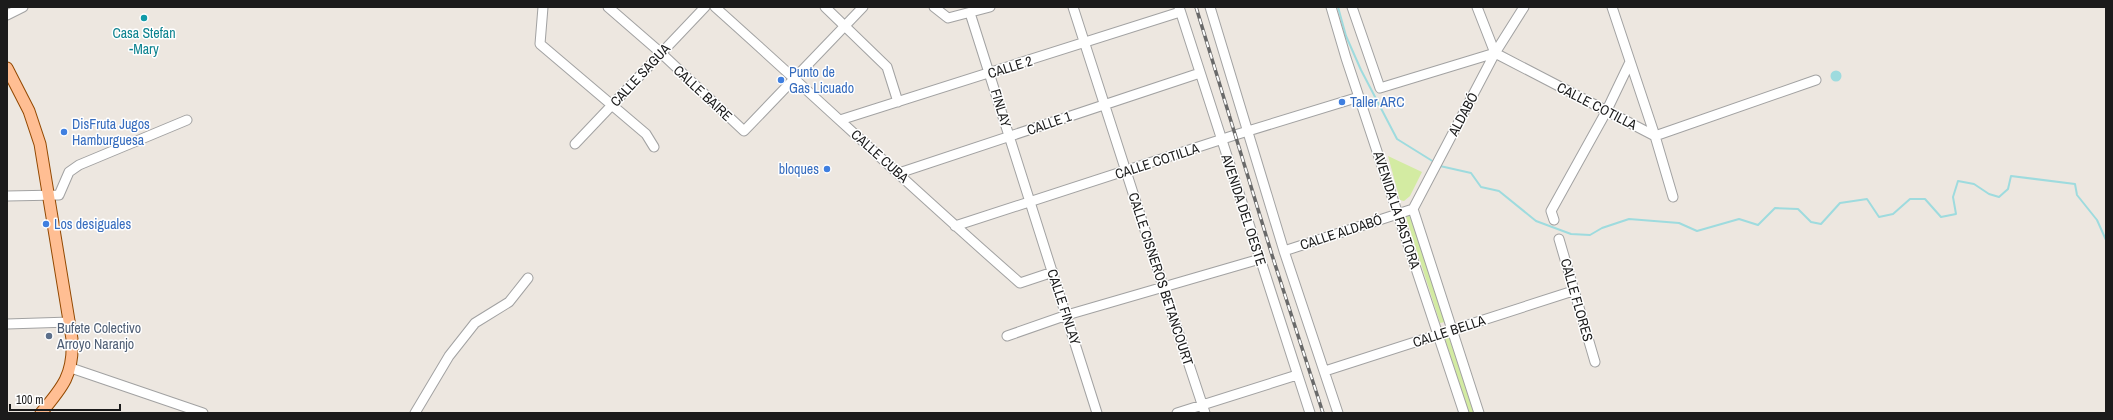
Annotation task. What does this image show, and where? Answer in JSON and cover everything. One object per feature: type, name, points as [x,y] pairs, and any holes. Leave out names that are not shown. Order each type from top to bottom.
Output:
[{"type":"main road","points":[[7,68],[18,87],[36,126],[50,196],[70,322],[73,353],[71,368],[62,388],[40,413]]},
{"type":"street","points":[[7,15],[23,7]]},
{"type":"street","points":[[543,7],[540,44],[646,134],[654,147]]},
{"type":"street","name":"CALLE BAIRE","points":[[608,7],[661,53],[744,132],[796,79]]},
{"type":"street","name":"CALLE SAGUA","points":[[575,144],[705,7]]},
{"type":"street","name":"CALLE CUBA","points":[[715,7],[796,79],[955,226],[1020,282],[1053,272]]},
{"type":"street","points":[[825,7],[887,67],[898,102]]},
{"type":"street","points":[[796,79],[863,7]]},
{"type":"street","points":[[934,7],[948,18],[990,7]]},
{"type":"street","name":"CALLE CISNEROS BETANCOURT","points":[[1073,7],[1204,409]]},
{"type":"street","name":"AVENIDA DEL OESTE","points":[[1210,7],[1284,251],[1338,413]]},
{"type":"street","name":"AVENIDA LA PASTORA","points":[[1331,7],[1359,97],[1464,413]]},
{"type":"street","points":[[1352,7],[1380,88],[1495,53],[1477,7]]},
{"type":"street","name":"ALDABÓ","points":[[1412,209],[1495,53],[1524,7]]},
{"type":"street","points":[[1612,7],[1656,136],[1673,197]]},
{"type":"street","name":"CALLE 2","points":[[840,120],[1085,44],[1179,10]]},
{"type":"street","name":"AVENIDA DEL OESTE","points":[[1179,10],[1310,413]]},
{"type":"street","name":"FINLAY","points":[[970,13],[1031,202]]},
{"type":"street","name":"CALLE COTILLA","points":[[1495,53],[1606,112],[1656,136]]},
{"type":"street","points":[[1554,220],[1551,211],[1606,112],[1630,62]]},
{"type":"street","name":"CALLE 1","points":[[899,173],[1200,73]]},
{"type":"street","points":[[1656,136],[1816,80]]},
{"type":"street","name":"CALLE COTILLA","points":[[955,226],[1247,131],[1359,97]]},
{"type":"street","points":[[7,196],[59,195],[69,172],[79,165],[186,120]]},
{"type":"street","name":"CALLE FINLAY","points":[[1031,202],[1097,413]]},
{"type":"street","points":[[1398,213],[1412,209]]},
{"type":"street","name":"AVENIDA LA PASTORA","points":[[1412,209],[1479,413]]},
{"type":"street","name":"CALLE ALDABÓ","points":[[1284,251],[1398,213]]},
{"type":"street","name":"CALLE FLORES","points":[[1559,239],[1595,362]]},
{"type":"street","points":[[1008,336],[1163,286],[1260,259]]},
{"type":"street","points":[[415,413],[449,356],[475,323],[509,302],[528,278]]},
{"type":"street","name":"CALLE BELLA","points":[[1325,371],[1573,291]]},
{"type":"street","points":[[7,324],[70,322]]},
{"type":"street","points":[[71,368],[203,413]]},
{"type":"street","points":[[1178,413],[1204,409],[1297,375]]},
{"type":"green space","points":[[1388,156],[1422,172],[1410,196],[1404,201],[1400,200]]},
{"type":"green space","points":[[1410,215],[1445,322],[1440,323],[1406,217]]},
{"type":"green space","points":[[1449,337],[1474,413],[1469,413],[1445,339]]},
{"type":"water","points":[[1834,71],[1838,71],[1840,72],[1840,80],[1834,81],[1831,78],[1831,74]]},
{"type":"waterway","points":[[1338,7],[1346,36],[1361,70],[1397,139],[1434,162]]},
{"type":"waterway","points":[[1440,166],[1471,173],[1481,187],[1499,191],[1536,221],[1571,234],[1590,235],[1602,228],[1629,219],[1679,223],[1697,231],[1739,219],[1758,225],[1775,208],[1798,209],[1811,222],[1821,224],[1840,203],[1867,199],[1879,217],[1893,214],[1910,199],[1925,199],[1941,217],[1956,214],[1953,197],[1958,181],[1974,184],[1989,194],[1999,197],[2008,189],[2011,176],[2075,184],[2077,195],[2097,220],[2106,240]]},
{"type":"railway","points":[[1196,7],[1272,255],[1323,413]]},
{"type":"place","name":"Casa Stefan -Mary","points":[[144,18]]},
{"type":"place","name":"Punto de Gas Licuado","points":[[781,80]]},
{"type":"place","name":"Taller ARC","points":[[1342,102]]},
{"type":"place","name":"DisFruta Jugos Hamburguesa","points":[[64,132]]},
{"type":"place","name":"bloques","points":[[827,169]]},
{"type":"place","name":"Los desiguales","points":[[46,224]]},
{"type":"place","name":"Bufete Colectivo Arroyo Naranjo","points":[[49,336]]}]
